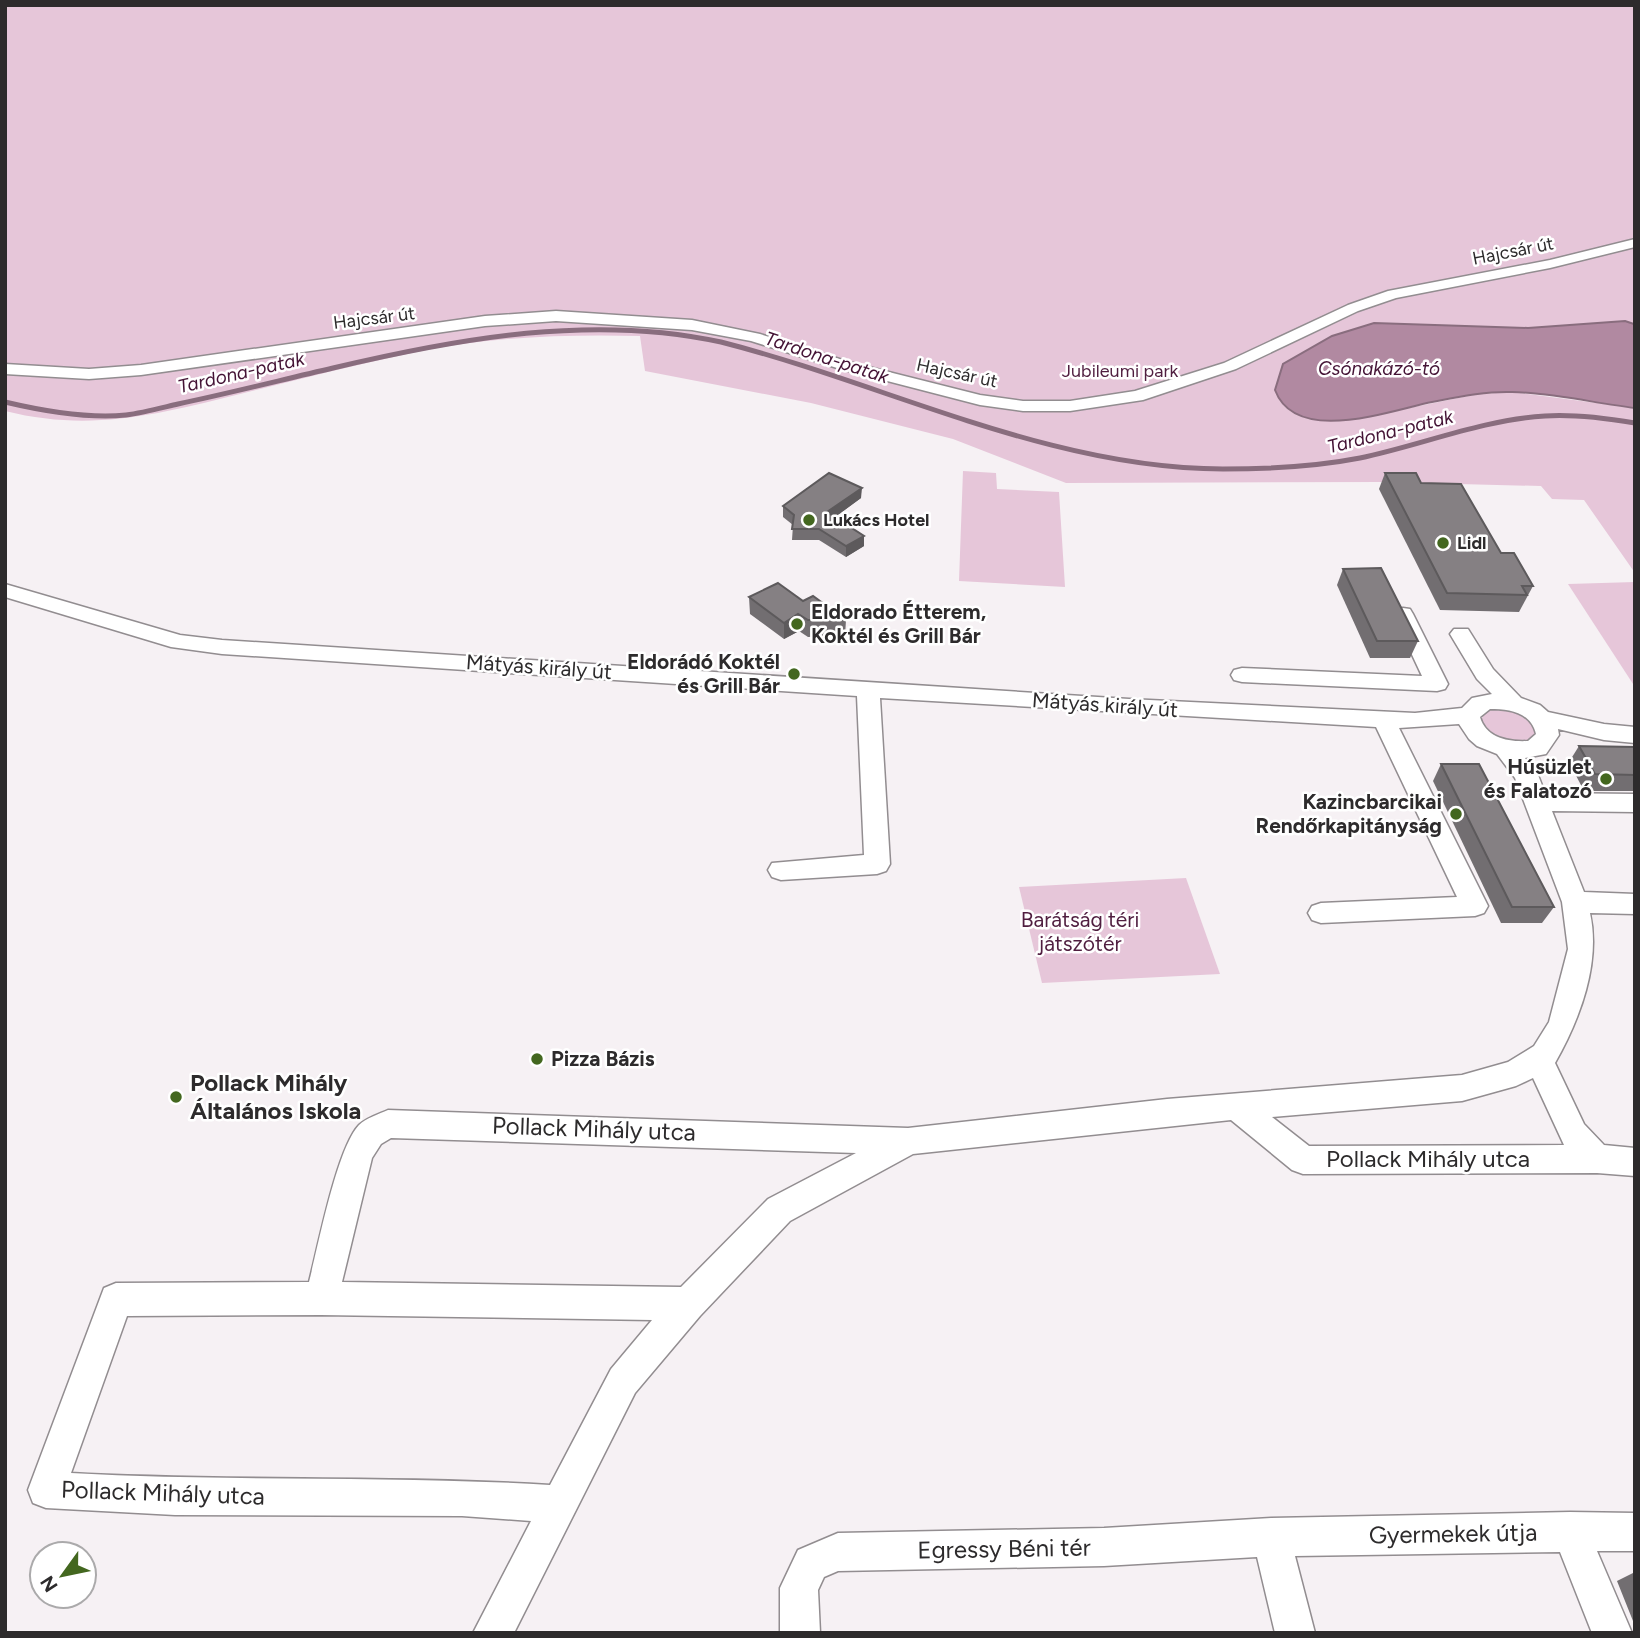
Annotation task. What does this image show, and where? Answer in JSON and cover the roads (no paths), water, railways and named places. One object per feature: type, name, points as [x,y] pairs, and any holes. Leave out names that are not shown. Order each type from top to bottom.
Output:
[{"type":"street","name":"Hajcsár út","points":[[5,369],[89,374],[141,370],[485,321],[556,316],[692,325],[754,337],[855,368],[980,400],[1023,406],[1070,406],[1137,396],[1230,366],[1353,308],[1393,294],[1550,264],[1635,243]]},
{"type":"street","name":"Mátyás király út","points":[[5,590],[179,642],[1129,707],[1415,721],[1501,746],[1514,704],[1546,730]]},
{"type":"street","points":[[1242,675],[1437,684],[1392,592]]},
{"type":"street","points":[[1461,634],[1485,674],[1514,704]]},
{"type":"street","points":[[1485,674],[1501,746]]},
{"type":"street","points":[[781,870],[877,864],[868,688]]},
{"type":"street","points":[[1321,913],[1475,906],[1384,720]]},
{"type":"street","points":[[1501,746],[1539,748],[1546,730],[1635,735]]},
{"type":"street","points":[[1501,746],[1635,803]]},
{"type":"street","name":"Pollack Mihály utca","points":[[320,1298],[358,1154],[370,1134],[388,1124],[909,1141],[1236,1106],[1462,1088],[1509,1076],[1539,1060],[1549,1049],[1562,1026],[1577,975],[1581,941],[1574,902],[1501,746]]},
{"type":"street","points":[[1574,902],[1635,904]]},
{"type":"street","points":[[1539,1060],[1573,1134],[1597,1159]]},
{"type":"street","name":"Pollack Mihály utca","points":[[1236,1106],[1303,1160],[1597,1159],[1635,1162]]},
{"type":"street","name":"Pollack Mihály utca","points":[[493,1633],[623,1381],[688,1304],[779,1210],[909,1141]]},
{"type":"street","name":"Pollack Mihály utca","points":[[559,1504],[462,1498],[176,1497],[47,1490],[116,1300],[320,1298],[688,1304]]},
{"type":"street","points":[[1570,1531],[1612,1633]]},
{"type":"street","name":"Gyermekek útja","points":[[1271,1537],[1635,1532]]},
{"type":"street","points":[[1271,1537],[1295,1633]]},
{"type":"street","name":"Egressy Béni tér","points":[[800,1633],[799,1588],[811,1563],[838,1552],[1104,1547],[1271,1537]]},
{"type":"water","name":"Csónakázó-tó","points":[[1625,321],[1635,327],[1635,408],[1543,394],[1502,392],[1452,398],[1346,420],[1323,421],[1303,417],[1286,407],[1275,390],[1283,364],[1332,336],[1374,323],[1528,328]]},
{"type":"waterway","name":"Tardona-patak","points":[[5,402],[65,413],[126,415],[429,347],[526,333],[624,330],[721,342],[1032,440],[1095,455],[1159,465],[1240,469],[1326,464],[1383,453],[1521,418],[1568,416],[1635,423]]},
{"type":"place","name":"Lukács Hotel","points":[[809,520]]},
{"type":"place","name":"Lidl","points":[[1443,543]]},
{"type":"place","name":"Eldorado Étterem, Koktél és Grill Bár","points":[[797,624]]},
{"type":"place","name":"Eldorádó Koktél és Grill Bár","points":[[794,674]]},
{"type":"place","name":"Húsüzlet és Falatozó","points":[[1606,779]]},
{"type":"place","name":"Kazincbarcikai Rendőrkapitányság","points":[[1456,814]]},
{"type":"place","name":"Pizza Bázis","points":[[537,1059]]},
{"type":"place","name":"Pollack Mihály Általános Iskola","points":[[176,1097]]},
{"type":"park label","name":"Jubileumi park","points":[[1120,371]]},
{"type":"park label","name":"Barátság téri játszótér","points":[[1080,932]]}]
